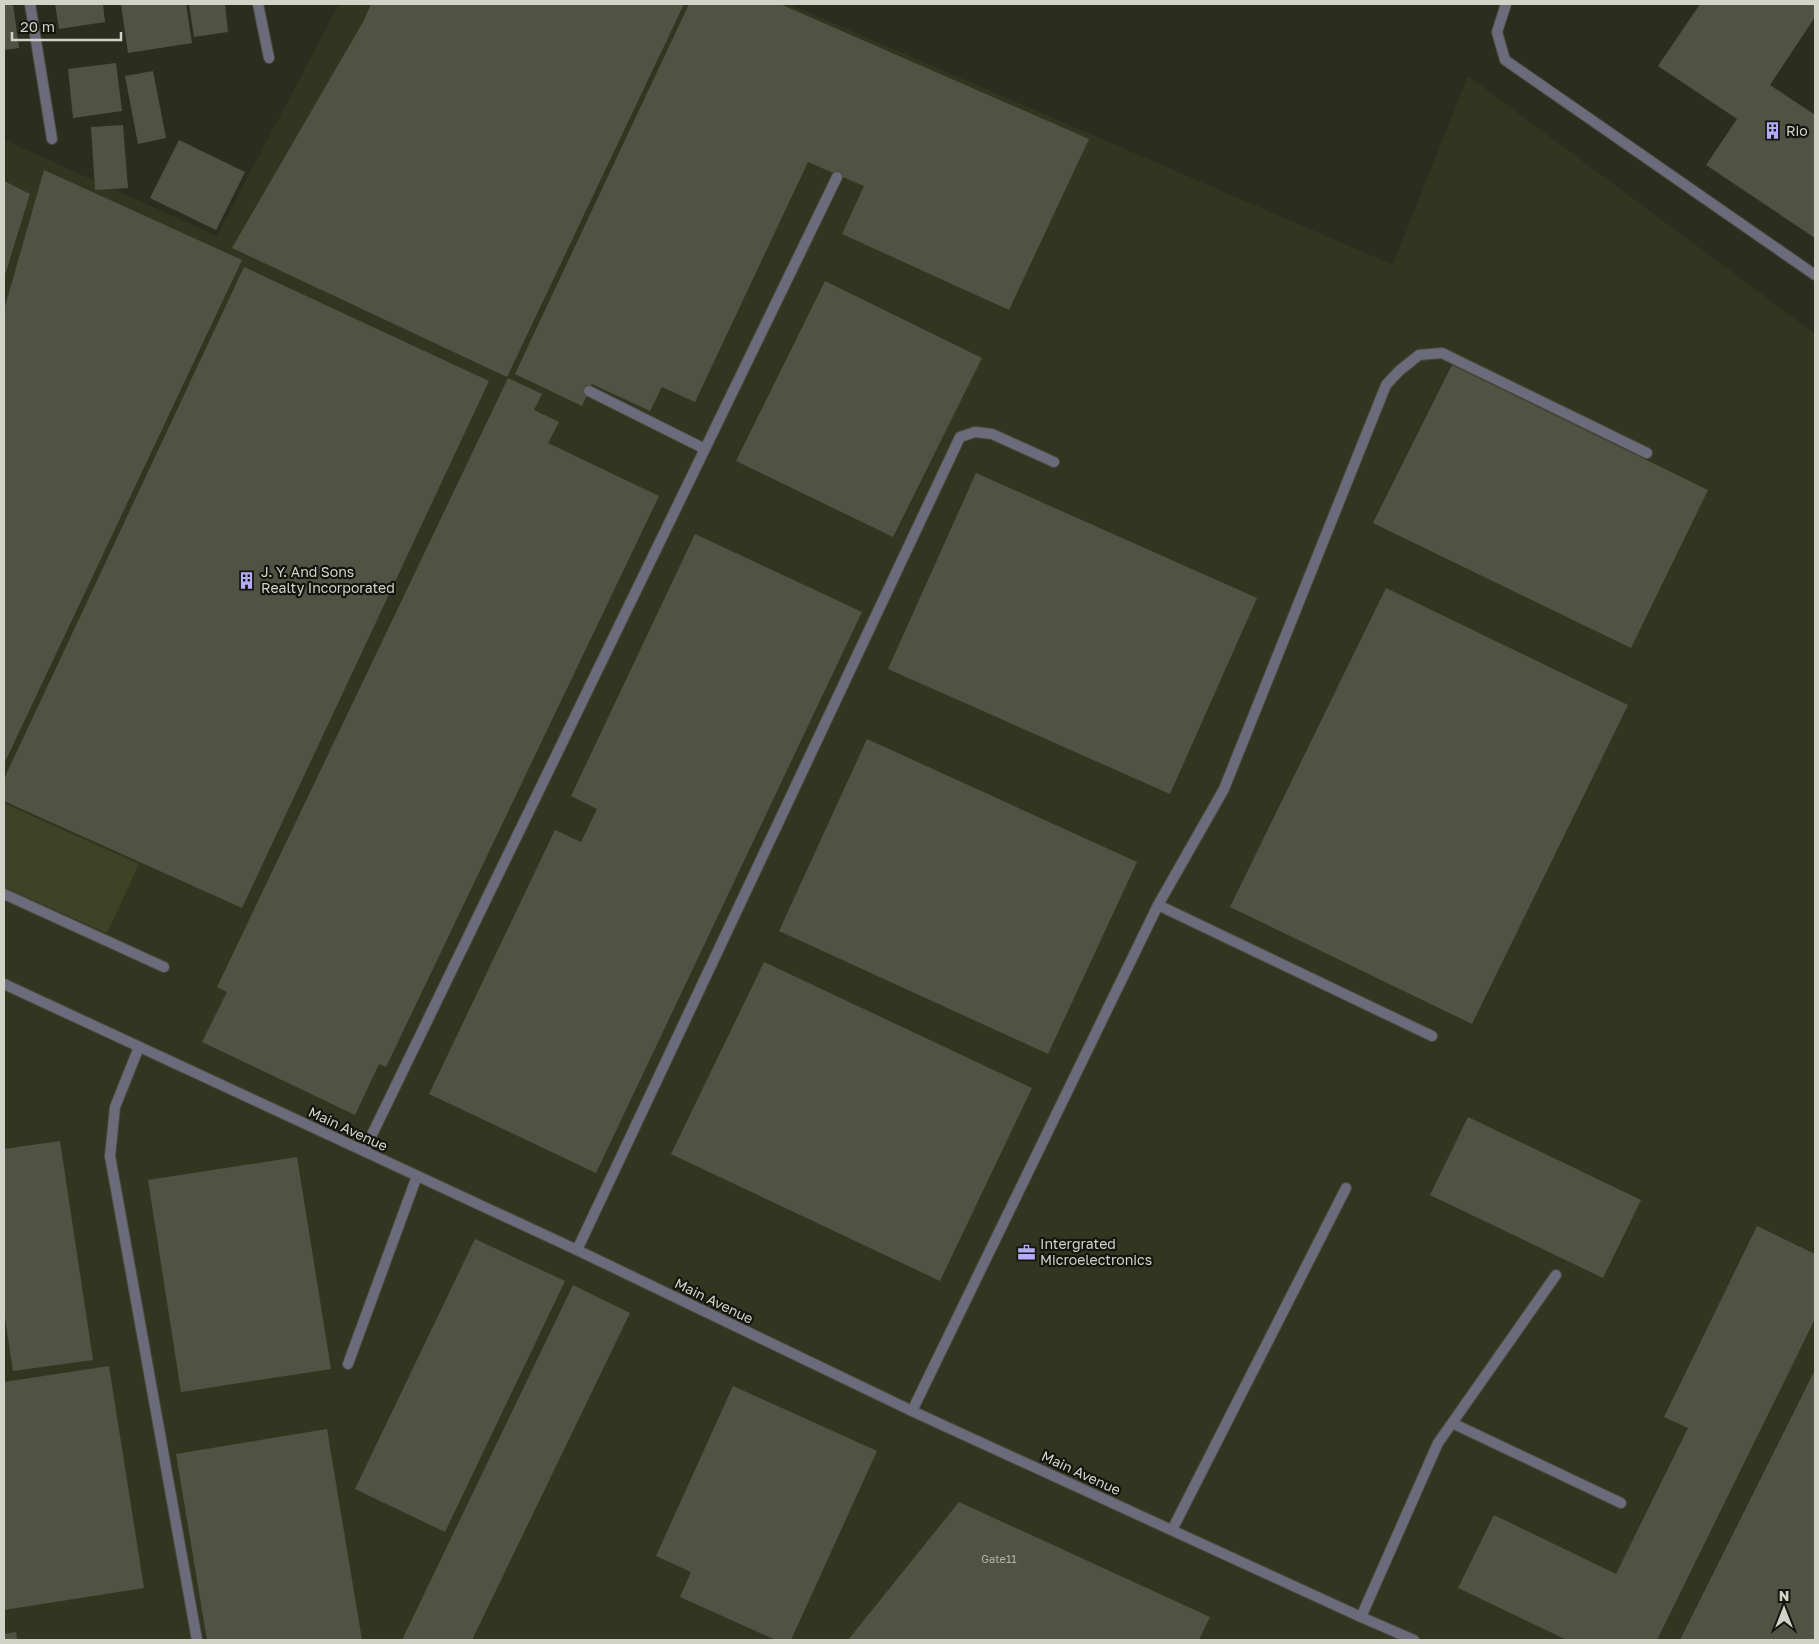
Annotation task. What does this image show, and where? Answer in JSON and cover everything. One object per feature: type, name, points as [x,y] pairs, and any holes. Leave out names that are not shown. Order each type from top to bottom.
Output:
[{"type":"street","points":[[30,4],[52,139]]},
{"type":"street","points":[[258,4],[269,58]]},
{"type":"street","points":[[1506,4],[1497,32],[1505,60],[1815,275]]},
{"type":"street","points":[[364,1151],[837,177]]},
{"type":"street","points":[[912,1411],[1158,905],[1224,788],[1386,385],[1419,354],[1442,353],[1647,453]]},
{"type":"street","points":[[589,391],[705,449]]},
{"type":"street","points":[[577,1250],[960,437],[975,432],[992,434],[1054,462]]},
{"type":"street","points":[[4,894],[164,967]]},
{"type":"street","points":[[1158,905],[1432,1036]]},
{"type":"street","name":"Main Avenue","points":[[4,984],[577,1250],[912,1411],[1414,1640]]},
{"type":"street","points":[[139,1047],[115,1106],[110,1156],[197,1640]]},
{"type":"street","points":[[348,1364],[417,1176]]},
{"type":"street","points":[[1172,1530],[1346,1188]]},
{"type":"street","points":[[1361,1617],[1438,1443],[1556,1275]]},
{"type":"street","points":[[1452,1423],[1621,1503]]},
{"type":"shaded area","points":[[339,4],[789,4],[1393,265],[1468,76],[1815,334],[1815,1640],[4,1640],[4,140],[217,236]]},
{"type":"shaded area","points":[[5,804],[139,864],[107,933],[4,887]]},
{"type":"building","points":[[4,4],[13,4],[19,48],[4,50]]},
{"type":"building","points":[[55,4],[103,4],[105,22],[59,29]]},
{"type":"building","points":[[121,4],[186,4],[192,43],[128,53]]},
{"type":"building","points":[[189,4],[225,4],[228,32],[194,37]]},
{"type":"building","points":[[371,4],[684,4],[507,377],[232,248],[363,22]]},
{"type":"building","points":[[689,4],[780,4],[1089,139],[1009,310],[842,234],[864,186],[808,162],[695,402],[662,387],[650,411],[592,384],[582,406],[515,374]]},
{"type":"building","name":"Rio","points":[[1700,4],[1815,4],[1815,17],[1770,85],[1815,115],[1815,238],[1706,165],[1737,119],[1658,66]]},
{"type":"building","points":[[116,63],[122,111],[73,118],[68,69]]},
{"type":"building","points":[[153,71],[166,138],[138,144],[125,76]]},
{"type":"building","points":[[123,125],[128,188],[95,190],[91,127]]},
{"type":"building","points":[[179,140],[245,172],[216,230],[150,198]]},
{"type":"building","points":[[44,170],[242,260],[4,764],[4,310]]},
{"type":"building","points":[[4,181],[30,194],[4,278]]},
{"type":"building","name":"J. Y. And Sons Realty Incorporated","points":[[244,267],[489,381],[242,908],[4,801],[4,779]]},
{"type":"building","points":[[825,281],[982,358],[893,537],[736,461]]},
{"type":"building","points":[[1452,365],[1708,490],[1631,648],[1373,523]]},
{"type":"building","points":[[508,378],[542,394],[534,410],[559,422],[548,443],[659,496],[386,1067],[379,1064],[355,1115],[202,1042],[227,992],[217,987]]},
{"type":"building","points":[[976,473],[1257,598],[1170,794],[888,669]]},
{"type":"building","points":[[695,534],[862,612],[596,1173],[429,1094],[555,830],[581,842],[597,809],[571,796]]},
{"type":"building","points":[[1386,588],[1628,705],[1472,1024],[1230,907]]},
{"type":"building","points":[[867,739],[1137,862],[1048,1054],[779,931]]},
{"type":"building","points":[[764,962],[1032,1088],[940,1281],[671,1154]]},
{"type":"building","points":[[1468,1117],[1641,1200],[1603,1278],[1430,1195]]},
{"type":"building","points":[[60,1141],[93,1360],[13,1371],[4,1311],[4,1149]]},
{"type":"building","points":[[297,1157],[331,1369],[181,1392],[148,1180]]},
{"type":"building","points":[[1757,1226],[1815,1254],[1815,1319],[1657,1640],[1567,1640],[1458,1588],[1494,1515],[1616,1574],[1688,1428],[1664,1417]]},
{"type":"building","points":[[475,1239],[565,1281],[445,1532],[355,1489]]},
{"type":"building","points":[[573,1285],[630,1313],[472,1640],[402,1640]]},
{"type":"building","points":[[109,1366],[144,1588],[4,1610],[4,1382]]},
{"type":"building","points":[[1815,1370],[1815,1640],[1680,1640]]},
{"type":"building","points":[[733,1386],[877,1451],[791,1640],[776,1640],[680,1597],[691,1572],[656,1556]]},
{"type":"building","points":[[327,1429],[362,1640],[207,1640],[176,1454]]},
{"type":"building","points":[[959,1502],[1210,1617],[1199,1640],[848,1640]]},
{"type":"building","points":[[16,1632],[17,1640],[4,1640],[4,1634]]},
{"type":"place","name":"Rio","points":[[1772,131]]},
{"type":"place","name":"J. Y. And Sons Realty Incorporated","points":[[247,580]]},
{"type":"place","name":"Intergrated Microelectronics","points":[[1026,1252]]}]
